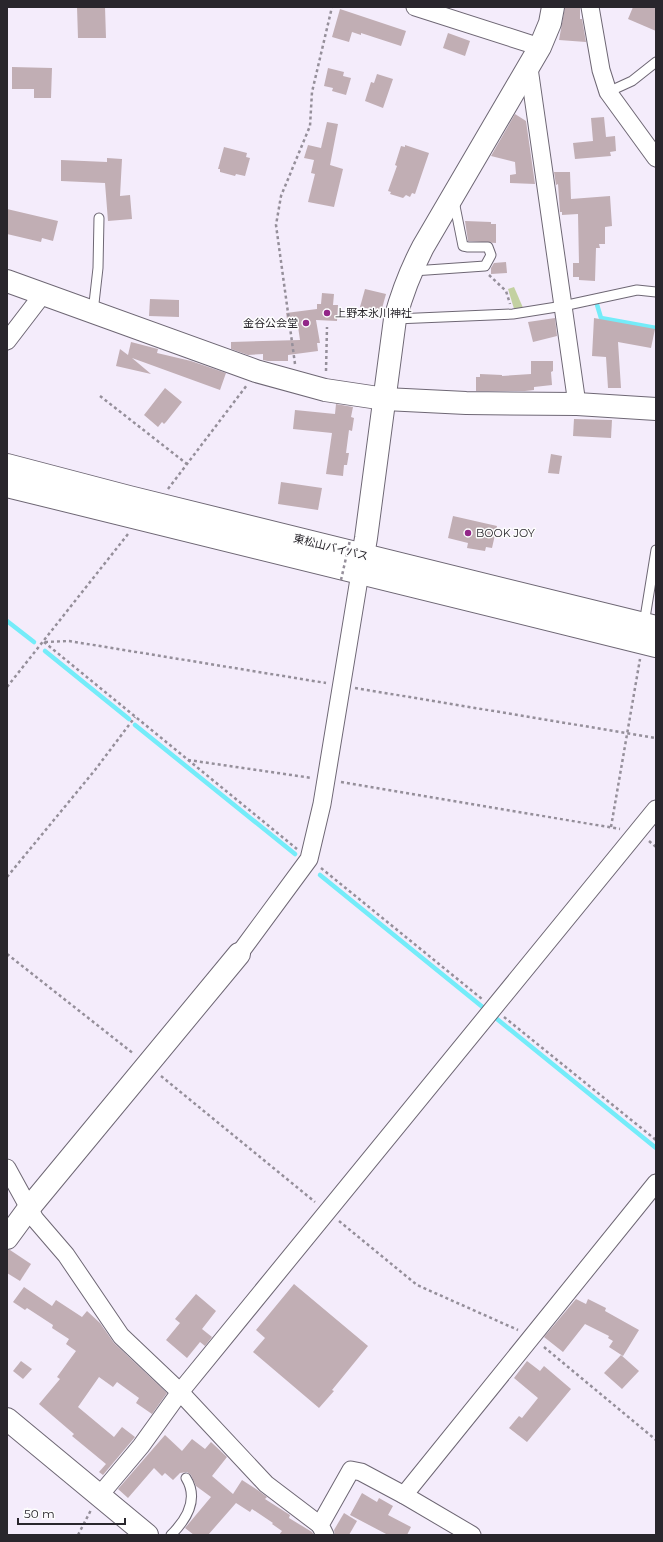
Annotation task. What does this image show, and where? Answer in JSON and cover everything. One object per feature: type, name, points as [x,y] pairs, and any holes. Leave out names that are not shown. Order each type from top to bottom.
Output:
[{"type":"main road","points":[[353,562],[385,399],[395,319],[411,271],[452,196],[529,68],[550,23],[553,7]]},
{"type":"main road","points":[[7,281],[256,371],[297,384],[325,390],[385,399],[480,403],[577,404],[656,409]]},
{"type":"main road","name":"東松山バイパス","points":[[7,466],[157,504],[353,562]]},
{"type":"main road","name":"東松山バイパス","points":[[7,486],[138,519],[353,562],[650,635]]},
{"type":"main road","points":[[7,1238],[29,1208],[239,954]]},
{"type":"main road","points":[[7,1420],[147,1535]]},
{"type":"street","points":[[415,7],[540,47]]},
{"type":"street","points":[[590,7],[602,70],[608,92],[656,158]]},
{"type":"street","points":[[529,68],[577,404]]},
{"type":"street","points":[[7,341],[43,294]]},
{"type":"street","points":[[239,954],[309,859],[322,804],[326,779],[353,562]]},
{"type":"street","points":[[99,1496],[140,1446],[180,1392],[656,810]]},
{"type":"street","points":[[7,1168],[35,1219],[66,1254],[121,1336],[180,1392],[266,1484],[322,1530],[351,1470],[361,1472],[404,1495],[472,1535]]},
{"type":"street","points":[[404,1495],[656,1183]]},
{"type":"lane","points":[[608,92],[632,81],[656,62]]},
{"type":"lane","points":[[411,271],[484,266],[490,255],[488,248],[468,248],[463,246],[452,196]]},
{"type":"lane","points":[[93,312],[98,268],[99,218]]},
{"type":"lane","points":[[395,319],[513,314],[563,306],[637,290],[656,292]]},
{"type":"lane","points":[[650,635],[656,550]]},
{"type":"lane","points":[[171,1535],[180,1526],[191,1506],[191,1486],[186,1478]]},
{"type":"path","points":[[297,384],[276,225],[280,196],[310,126],[313,85],[332,7]]},
{"type":"path","points":[[484,266],[489,275],[506,291],[513,314]]},
{"type":"path","points":[[325,390],[327,326]]},
{"type":"path","points":[[157,504],[237,401],[256,371]]},
{"type":"path","points":[[100,396],[187,464]]},
{"type":"path","points":[[7,688],[127,537],[138,519]]},
{"type":"path","points":[[612,827],[626,733],[650,635]]},
{"type":"path","points":[[44,642],[656,1140]]},
{"type":"path","points":[[7,877],[135,717]]},
{"type":"path","points":[[188,760],[326,779],[612,827],[638,832],[656,847]]},
{"type":"path","points":[[78,1535],[99,1496]]},
{"type":"green space","points":[[514,287],[524,310],[515,312],[508,289]]},
{"type":"building","points":[[77,7],[105,7],[106,38],[78,38]]},
{"type":"building","points":[[565,7],[580,7],[580,19],[582,19],[586,42],[559,40]]},
{"type":"building","points":[[633,7],[656,7],[656,31],[628,19]]},
{"type":"building","points":[[340,9],[406,31],[401,46],[361,33],[361,35],[352,32],[349,42],[332,37]]},
{"type":"building","points":[[448,33],[470,41],[465,56],[443,48]]},
{"type":"building","points":[[12,67],[52,68],[51,98],[34,98],[34,89],[12,89]]},
{"type":"building","points":[[328,68],[344,72],[343,76],[351,78],[346,95],[332,91],[333,88],[324,86]]},
{"type":"building","points":[[377,74],[393,79],[383,108],[365,101],[371,82],[374,83]]},
{"type":"building","points":[[515,114],[526,121],[535,184],[510,183],[510,175],[516,174],[515,162],[491,156]]},
{"type":"building","points":[[604,117],[606,137],[615,136],[616,151],[610,152],[611,156],[575,159],[573,143],[593,141],[591,118]]},
{"type":"building","points":[[327,122],[338,124],[330,165],[343,169],[334,207],[308,202],[315,174],[311,173],[314,160],[304,158],[308,145],[321,148]]},
{"type":"building","points":[[405,145],[429,153],[415,194],[412,193],[410,197],[406,195],[403,198],[390,194],[391,192],[388,191],[397,166],[395,165],[401,146],[405,147]]},
{"type":"building","points":[[224,147],[247,153],[246,157],[250,158],[245,176],[236,174],[235,176],[220,172],[220,169],[218,169]]},
{"type":"building","points":[[107,158],[122,159],[120,196],[130,195],[132,219],[108,221],[105,183],[61,181],[61,160],[107,162]]},
{"type":"building","points":[[554,172],[570,172],[571,199],[610,196],[612,226],[605,227],[605,244],[599,244],[600,248],[596,248],[595,281],[579,280],[579,277],[573,277],[573,263],[579,263],[578,214],[562,215],[562,212],[560,212],[558,184],[556,185]]},
{"type":"building","points":[[7,209],[58,221],[53,241],[42,238],[41,242],[7,234]]},
{"type":"building","points":[[465,221],[491,222],[491,224],[496,224],[496,243],[468,241]]},
{"type":"building","points":[[506,262],[507,273],[491,274],[491,268],[494,263]]},
{"type":"building","points":[[365,289],[386,294],[381,312],[360,307]]},
{"type":"building","points":[[322,293],[334,294],[333,305],[338,305],[337,321],[316,320],[320,343],[317,343],[318,351],[288,355],[288,361],[268,361],[263,360],[263,354],[248,355],[231,349],[231,342],[300,340],[297,320],[287,319],[286,313],[317,309],[317,304],[321,304]]},
{"type":"building","points":[[150,299],[179,300],[179,317],[149,316]]},
{"type":"building","points":[[555,318],[557,336],[533,342],[528,322]]},
{"type":"building","points":[[594,318],[655,329],[651,348],[618,342],[621,388],[608,388],[606,357],[592,356]]},
{"type":"building","points":[[131,342],[158,349],[157,353],[191,361],[226,373],[220,390],[132,358],[151,374],[116,366],[120,349],[128,355]]},
{"type":"building","points":[[531,361],[553,361],[553,371],[551,372],[552,385],[534,387],[534,390],[525,391],[476,391],[476,377],[480,377],[480,374],[502,376],[531,374]]},
{"type":"building","points":[[165,388],[182,402],[166,422],[164,424],[162,422],[158,427],[144,415]]},
{"type":"building","points":[[336,404],[353,407],[351,417],[354,418],[352,431],[349,430],[346,453],[349,453],[347,465],[344,465],[343,476],[326,474],[332,433],[293,429],[295,410],[335,414]]},
{"type":"building","points":[[574,419],[612,420],[611,438],[573,436]]},
{"type":"building","points":[[551,454],[562,456],[559,474],[548,473]]},
{"type":"building","points":[[281,482],[322,488],[318,510],[278,504]]},
{"type":"building","points":[[453,516],[497,526],[492,548],[486,547],[485,551],[467,548],[468,543],[448,538]]},
{"type":"building","points":[[7,1250],[10,1250],[31,1264],[20,1281],[7,1273]]},
{"type":"building","points":[[294,1284],[368,1346],[332,1390],[334,1391],[319,1408],[253,1352],[265,1338],[256,1330]]},
{"type":"building","points":[[24,1287],[52,1306],[56,1300],[82,1317],[87,1311],[100,1323],[114,1343],[167,1393],[152,1414],[136,1403],[139,1398],[117,1382],[113,1387],[99,1377],[78,1407],[114,1437],[122,1427],[135,1437],[103,1475],[99,1472],[106,1464],[72,1436],[74,1434],[39,1404],[60,1379],[57,1377],[76,1351],[66,1344],[69,1339],[52,1328],[53,1325],[27,1308],[25,1310],[13,1302]]},
{"type":"building","points":[[196,1294],[216,1311],[202,1329],[212,1337],[205,1346],[200,1342],[187,1358],[166,1340],[180,1323],[175,1319]]},
{"type":"building","points":[[576,1299],[586,1304],[588,1299],[606,1308],[605,1311],[639,1330],[623,1356],[609,1347],[613,1341],[608,1338],[609,1336],[585,1324],[563,1352],[544,1337]]},
{"type":"building","points":[[621,1355],[639,1371],[622,1389],[604,1373]]},
{"type":"building","points":[[21,1361],[32,1369],[23,1379],[13,1371]]},
{"type":"building","points":[[527,1361],[540,1371],[544,1366],[571,1389],[527,1442],[509,1428],[519,1416],[522,1418],[538,1398],[514,1378]]},
{"type":"building","points":[[165,1435],[182,1451],[192,1439],[205,1449],[211,1442],[227,1457],[212,1476],[233,1494],[242,1480],[267,1497],[265,1499],[290,1515],[289,1518],[312,1532],[314,1535],[279,1535],[282,1531],[272,1524],[273,1523],[252,1509],[250,1512],[236,1503],[208,1535],[194,1535],[185,1528],[211,1497],[196,1486],[191,1475],[187,1472],[180,1473],[173,1480],[165,1473],[162,1476],[154,1468],[128,1498],[118,1489]]},
{"type":"building","points":[[362,1493],[377,1502],[379,1498],[393,1506],[388,1515],[411,1527],[407,1535],[388,1535],[350,1515]]},
{"type":"building","points":[[344,1513],[357,1521],[349,1535],[335,1535],[334,1530]]},
{"type":"waterway","points":[[595,298],[601,318],[656,328]]},
{"type":"waterway","points":[[7,621],[34,642]]},
{"type":"waterway","points":[[45,651],[129,719]]},
{"type":"waterway","points":[[135,725],[295,854]]},
{"type":"waterway","points":[[320,875],[485,1009]]},
{"type":"waterway","points":[[497,1019],[656,1148]]},
{"type":"place","name":"上野本氷川神社","points":[[327,313]]},
{"type":"place","name":"金谷公会堂","points":[[306,323]]},
{"type":"place","name":"BOOK JOY","points":[[468,533]]}]
